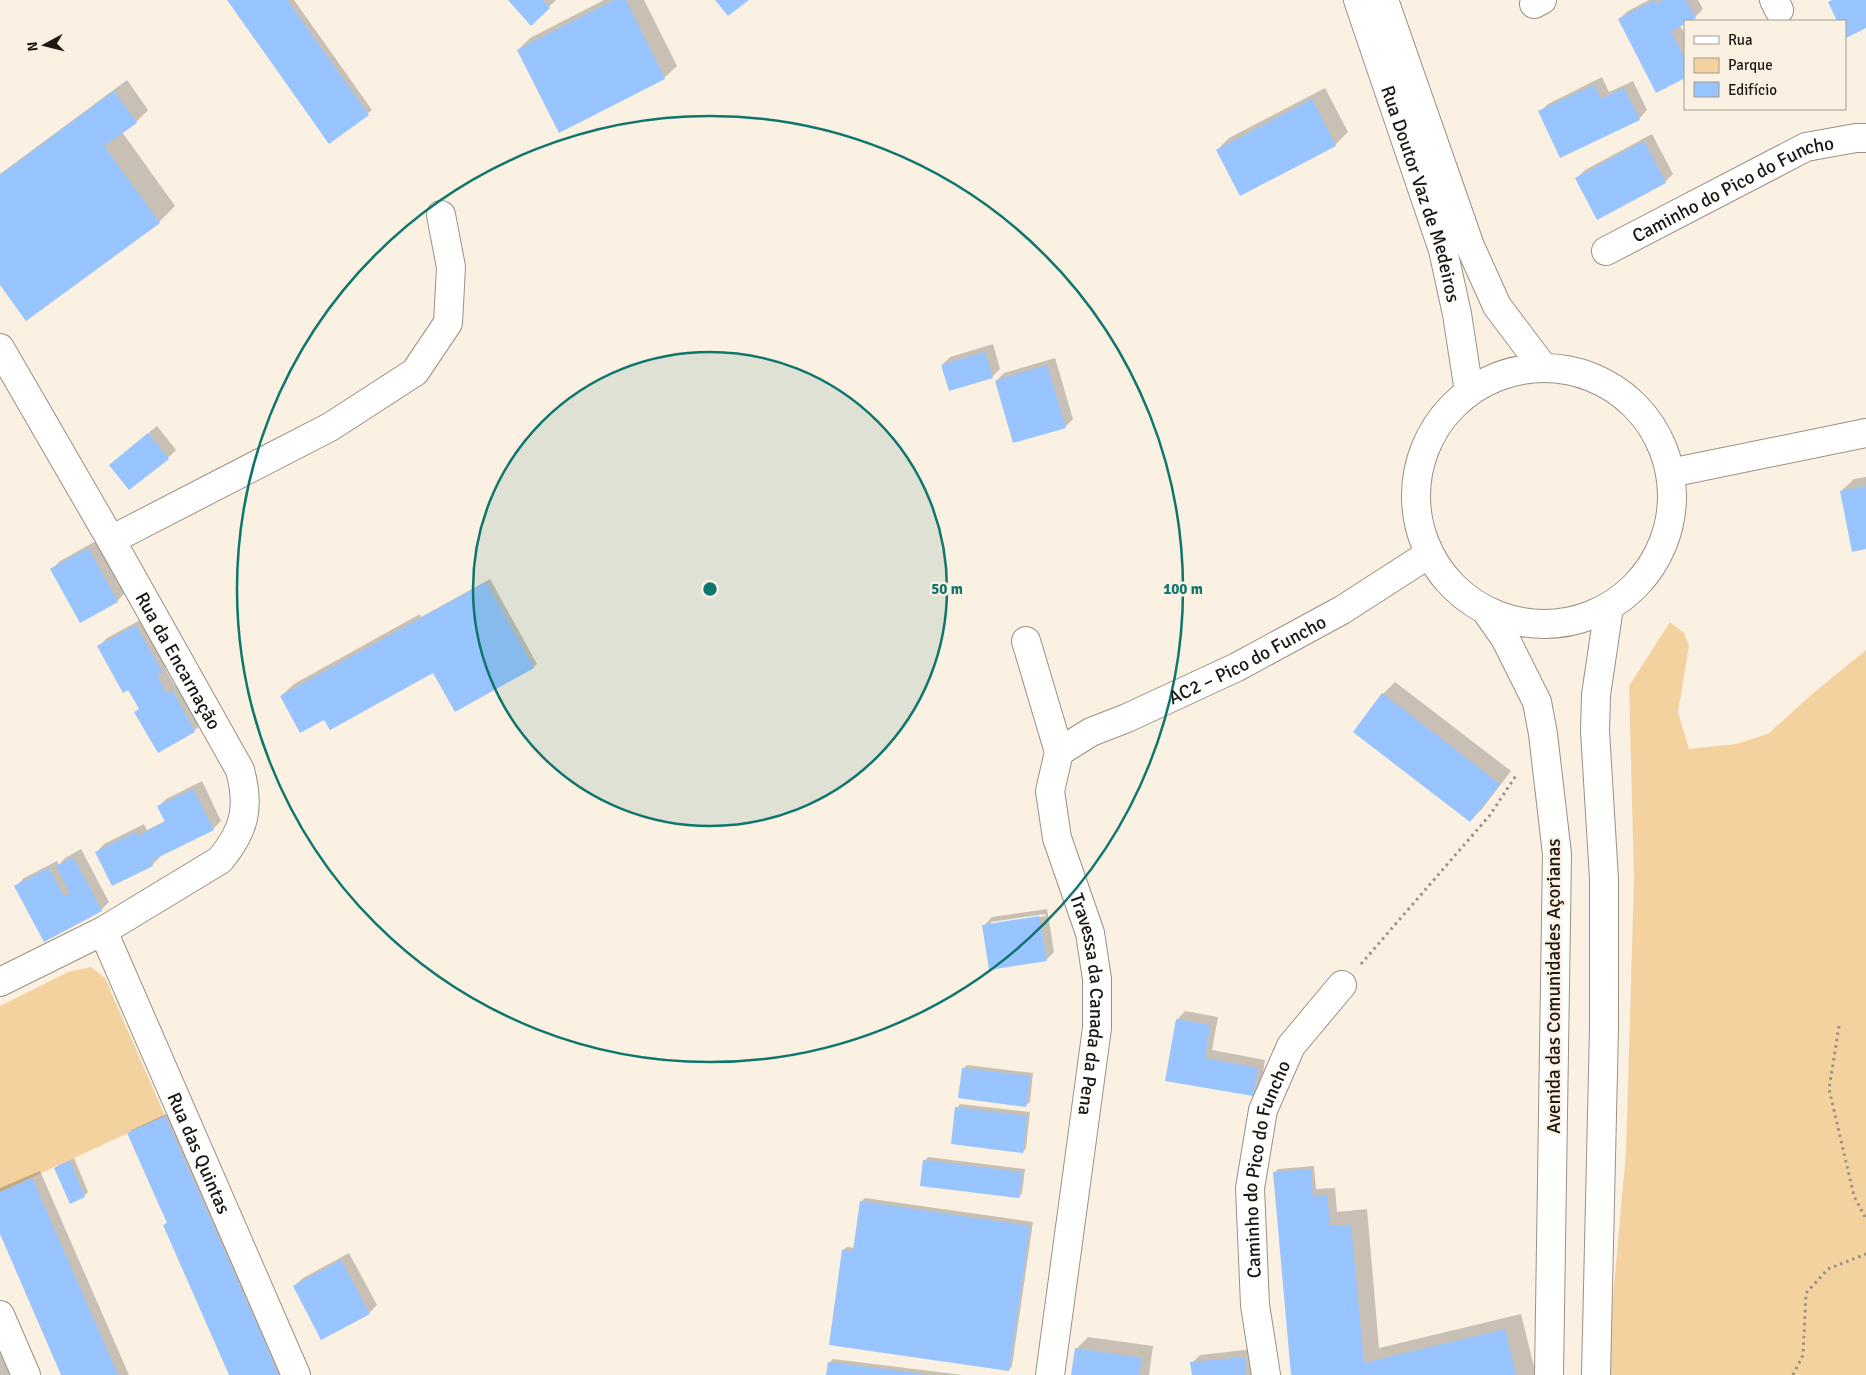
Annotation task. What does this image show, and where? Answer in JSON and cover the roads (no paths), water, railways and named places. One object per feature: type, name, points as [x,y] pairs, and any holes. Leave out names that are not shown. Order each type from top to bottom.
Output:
[{"type":"street","name":"Rua Doutor Vaz de Medeiros","points":[[1358,0],[1443,250],[1457,314],[1468,392]]},
{"type":"street","name":"Rua Doutor Vaz de Medeiros","points":[[1384,0],[1470,246],[1497,306],[1543,368]]},
{"type":"street","name":"Caminho do Pico do Funcho","points":[[1606,251],[1806,147],[1866,138]]},
{"type":"street","points":[[111,540],[330,427],[416,372],[448,323],[451,267],[441,215]]},
{"type":"street","name":"Rua da Encarnação","points":[[0,348],[111,540],[240,770],[245,789],[246,809],[240,830],[232,846],[220,860],[103,932],[0,982]]},
{"type":"street","points":[[1543,368],[1573,371],[1601,381],[1626,397],[1646,419],[1662,445],[1670,473],[1672,504],[1666,535],[1653,564],[1634,588],[1609,607],[1569,622],[1527,624],[1486,611],[1463,596],[1444,577],[1429,554],[1418,519],[1416,483],[1425,448],[1443,417],[1468,392],[1504,374],[1543,368]]},
{"type":"street","points":[[1670,473],[1866,432]]},
{"type":"street","name":"AC2 – Pico do Funcho","points":[[1059,752],[1091,732],[1127,718],[1237,668],[1342,610],[1429,554]]},
{"type":"street","points":[[1596,1375],[1604,1028],[1604,879],[1595,722],[1596,695],[1609,607]]},
{"type":"street","name":"Avenida das Comunidades Açorianas","points":[[1486,611],[1505,638],[1537,702],[1544,743],[1556,854],[1549,1375]]},
{"type":"street","name":"Travessa da Canada da Pena","points":[[1026,641],[1059,752],[1050,791],[1057,838],[1090,933],[1097,979],[1095,1038],[1050,1375]]},
{"type":"street","name":"Rua das Quintas","points":[[103,932],[296,1375]]},
{"type":"street","name":"Caminho do Pico do Funcho","points":[[1266,1375],[1255,1305],[1250,1188],[1263,1110],[1291,1046],[1342,985]]},
{"type":"street","points":[[0,1315],[26,1375]]}]
